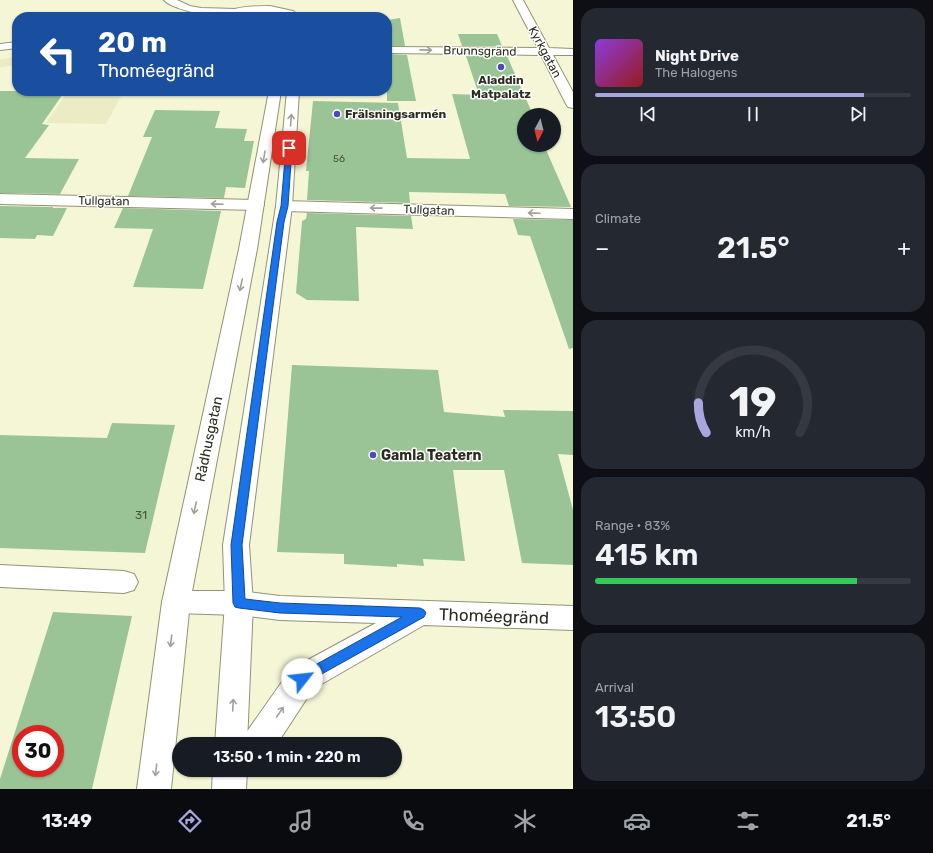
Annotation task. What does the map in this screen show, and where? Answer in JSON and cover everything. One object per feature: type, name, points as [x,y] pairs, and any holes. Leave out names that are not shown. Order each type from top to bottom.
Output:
[{"type":"main road","name":"Kyrkgatan","points":[[518,0],[573,104]]},
{"type":"main road","points":[[171,1],[192,10],[204,12],[261,10],[283,12]]},
{"type":"main road","points":[[261,10],[282,1]]},
{"type":"main road","points":[[296,12],[298,5]]},
{"type":"main road","points":[[0,47],[12,46]]},
{"type":"main road","name":"Brunnsgränd","points":[[392,50],[573,52]]},
{"type":"main road","name":"Rådhusgatan","points":[[154,789],[176,602],[256,205],[274,96]]},
{"type":"main road","points":[[231,737],[239,603],[236,545],[280,222],[284,206],[293,96]]},
{"type":"main road","name":"Tullgatan","points":[[0,199],[256,205]]},
{"type":"main road","name":"Tullgatan","points":[[284,206],[573,214]]},
{"type":"main road","points":[[0,576],[124,582]]},
{"type":"main road","name":"Thoméegränd","points":[[176,602],[239,603],[280,608],[573,618]]},
{"type":"main road","points":[[263,737],[302,679],[420,613]]},
{"type":"shaded area","points":[[12,58],[12,66],[0,67],[0,59]]},
{"type":"shaded area","points":[[65,96],[121,96],[106,124],[46,123]]},
{"type":"building","points":[[400,18],[405,46],[392,46],[392,19]]},
{"type":"building","points":[[458,34],[497,34],[502,46],[462,46]]},
{"type":"building","points":[[392,54],[407,55],[416,101],[387,101],[387,96],[392,96]]},
{"type":"building","points":[[466,56],[507,56],[530,108],[517,108],[517,152],[547,152],[571,207],[509,206],[505,194],[409,192],[410,203],[307,200],[309,171],[306,171],[313,101],[398,103],[407,158],[470,159],[452,94],[479,95]]},
{"type":"building","points":[[0,91],[12,91],[12,96],[62,96],[42,124],[49,125],[25,158],[79,159],[60,194],[0,193]]},
{"type":"building","points":[[155,110],[220,111],[215,128],[247,129],[244,141],[254,141],[245,188],[226,187],[224,198],[128,196],[152,137],[143,137]]},
{"type":"building","points":[[0,206],[67,208],[53,236],[37,235],[35,239],[0,238]]},
{"type":"building","points":[[123,208],[221,211],[203,289],[133,287],[153,229],[114,228]]},
{"type":"building","points":[[307,213],[411,216],[413,229],[356,227],[359,301],[307,300],[296,293],[302,221],[306,219]]},
{"type":"building","points":[[513,219],[573,220],[573,348],[569,349],[530,236],[518,235]]},
{"type":"building","name":"Gamla Teatern","points":[[292,365],[438,370],[444,412],[505,417],[503,410],[573,411],[573,455],[558,454],[573,510],[573,565],[522,563],[504,470],[453,470],[465,561],[423,559],[424,566],[397,564],[397,567],[344,564],[344,554],[277,552]]},
{"type":"building","points":[[112,423],[175,425],[145,553],[0,548],[0,435],[107,438]]},
{"type":"building","points":[[53,612],[132,616],[92,789],[0,789],[0,779],[12,741],[12,777],[64,777],[64,725],[17,725]]},
{"type":"place","name":"Aladdin Matpalatz","points":[[501,67]]},
{"type":"place","name":"Frälsningsarmén","points":[[337,114]]},
{"type":"place","name":"Gamla Teatern","points":[[373,455]]},
{"type":"route","points":[[289,148],[284,206],[280,222],[236,545],[239,603],[280,608],[420,613],[302,679]]}]
